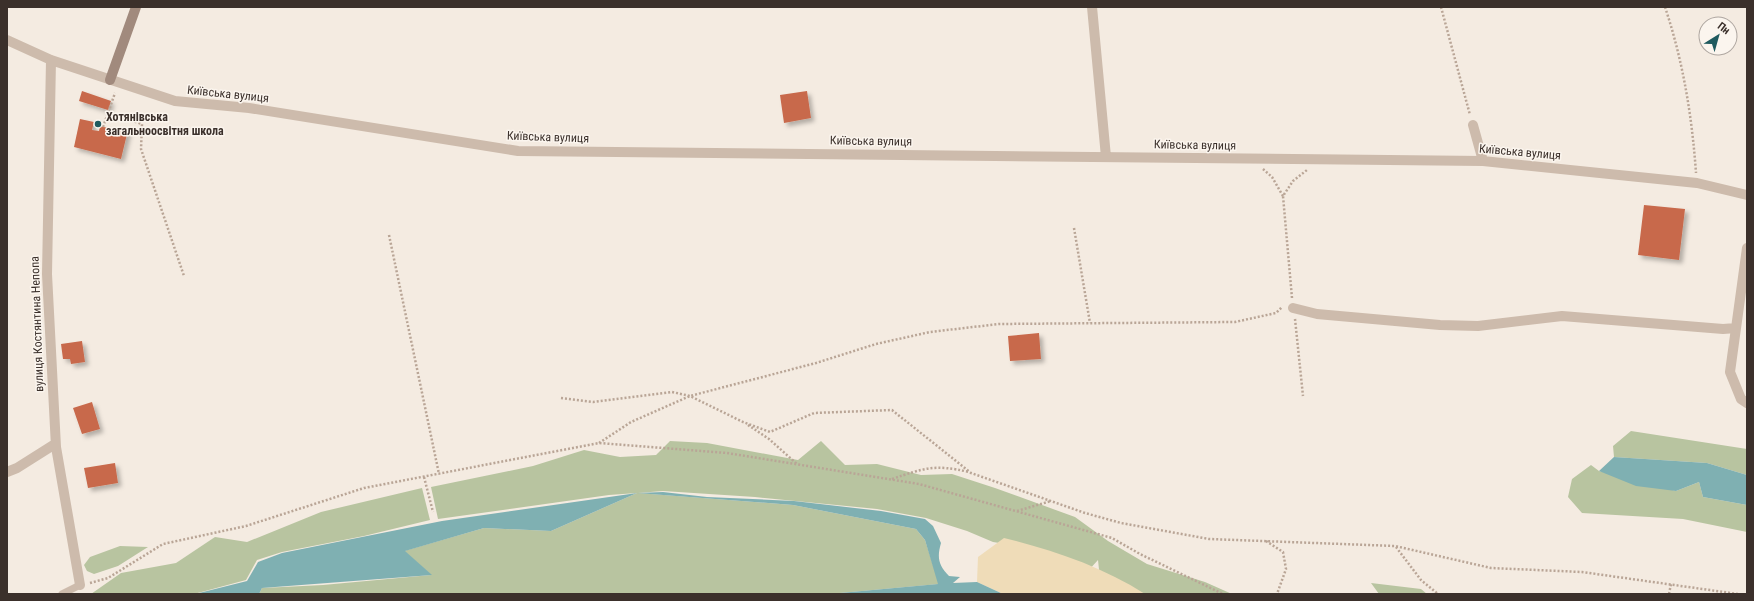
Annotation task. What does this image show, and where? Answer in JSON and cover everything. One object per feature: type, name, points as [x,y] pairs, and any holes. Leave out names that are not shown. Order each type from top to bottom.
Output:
[{"type":"street","points":[[114,82],[136,7]]},
{"type":"street","points":[[1092,7],[1106,157]]},
{"type":"street","name":"Київська вулиця","points":[[7,40],[51,60],[175,101],[250,108],[518,151],[1483,160],[1697,183],[1747,195]]},
{"type":"street","name":"вулиця Костянтина Непопа","points":[[51,60],[47,274],[56,444],[80,586]]},
{"type":"street","points":[[1473,125],[1483,160]]},
{"type":"street","points":[[1747,248],[1730,372],[1741,399],[1747,403]]},
{"type":"street","points":[[1293,308],[1317,314],[1440,325],[1478,326],[1562,316],[1723,329],[1736,328]]},
{"type":"street","points":[[7,472],[17,468],[56,444]]},
{"type":"lane","points":[[62,594],[80,586]]},
{"type":"path","points":[[1441,7],[1473,125]]},
{"type":"path","points":[[1665,7],[1676,38],[1692,122],[1697,183]]},
{"type":"path","points":[[103,127],[108,113],[114,82]]},
{"type":"path","points":[[108,113],[142,124],[140,149],[184,276]]},
{"type":"path","points":[[1250,158],[1272,177],[1283,196],[1303,396]]},
{"type":"path","points":[[1283,196],[1293,180],[1321,159]]},
{"type":"path","points":[[1074,228],[1090,323]]},
{"type":"path","points":[[389,235],[439,474]]},
{"type":"path","points":[[599,443],[631,422],[690,396],[816,364],[876,344],[930,332],[999,324],[1235,322],[1276,313],[1292,298]]},
{"type":"path","points":[[561,398],[593,402],[672,392],[690,396],[743,422],[770,432],[814,413],[892,410],[971,473]]},
{"type":"path","points":[[743,422],[769,440],[797,464]]},
{"type":"path","points":[[80,586],[108,578],[163,544],[246,526],[364,488],[599,443],[727,453],[919,484],[1112,538],[1140,554],[1223,594]]},
{"type":"path","points":[[891,479],[925,468],[947,467],[971,473],[1085,513],[1128,525],[1209,539],[1396,546],[1491,568],[1582,572],[1738,594]]},
{"type":"path","points":[[424,477],[433,512]]},
{"type":"path","points":[[1017,511],[1051,501]]},
{"type":"path","points":[[1266,541],[1283,552],[1286,569],[1277,594]]},
{"type":"path","points":[[1396,546],[1421,580],[1438,594]]},
{"type":"path","points":[[1669,594],[1671,584]]},
{"type":"green space","points":[[1631,431],[1747,449],[1747,475],[1707,463],[1614,457],[1613,446]]},
{"type":"green space","points":[[670,441],[707,443],[798,460],[821,441],[845,465],[877,464],[921,475],[952,474],[1075,517],[1108,541],[1147,564],[1205,582],[1232,594],[1134,594],[1100,579],[1098,560],[1087,572],[1025,547],[993,542],[967,531],[926,518],[877,509],[755,497],[663,491],[638,493],[793,505],[916,529],[925,540],[939,584],[829,594],[259,594],[262,588],[323,585],[431,575],[404,551],[484,528],[551,531],[637,493],[609,495],[438,519],[431,487],[533,466],[584,450],[620,457],[656,455]]},
{"type":"green space","points":[[1591,465],[1599,471],[1676,491],[1699,482],[1703,497],[1747,505],[1747,532],[1683,519],[1582,513],[1568,497],[1572,479]]},
{"type":"green space","points":[[422,488],[430,520],[364,536],[282,552],[257,560],[246,580],[194,594],[91,594],[121,573],[176,563],[215,537],[247,542],[321,512]]},
{"type":"green space","points":[[120,546],[148,547],[118,566],[94,574],[87,571],[84,565],[90,557]]},
{"type":"green space","points":[[1371,583],[1421,589],[1427,594],[1379,594]]},
{"type":"sand","points":[[1004,538],[1077,560],[1129,584],[1145,594],[1003,594],[977,582],[978,557]]},
{"type":"water","points":[[1614,457],[1707,463],[1747,475],[1747,505],[1703,497],[1699,482],[1676,491],[1636,486],[1599,471]]},
{"type":"water","points":[[663,492],[707,497],[794,501],[881,511],[925,519],[933,526],[941,543],[939,561],[943,568],[949,576],[960,577],[953,583],[977,582],[1003,594],[829,594],[938,584],[925,540],[916,529],[793,505],[637,493]]},
{"type":"water","points":[[637,493],[551,531],[484,528],[405,551],[432,575],[262,588],[259,594],[195,594],[247,581],[258,562],[282,553],[442,521]]},
{"type":"building","points":[[82,91],[111,101],[108,110],[79,101]]},
{"type":"building","points":[[807,91],[811,118],[784,123],[780,95]]},
{"type":"building","points":[[80,119],[94,122],[92,130],[99,131],[100,126],[108,128],[106,133],[113,135],[114,127],[128,130],[121,159],[74,147]]},
{"type":"building","points":[[1644,205],[1685,209],[1679,260],[1638,255]]},
{"type":"building","points":[[1039,333],[1041,359],[1010,361],[1008,336]]},
{"type":"building","points":[[82,341],[85,362],[71,364],[70,359],[63,359],[61,344]]},
{"type":"building","points":[[92,402],[100,429],[82,434],[73,408]]},
{"type":"building","points":[[115,463],[118,483],[88,488],[84,468]]},
{"type":"place","name":"Хотянівська загальноосвітня школа","points":[[98,124]]}]
